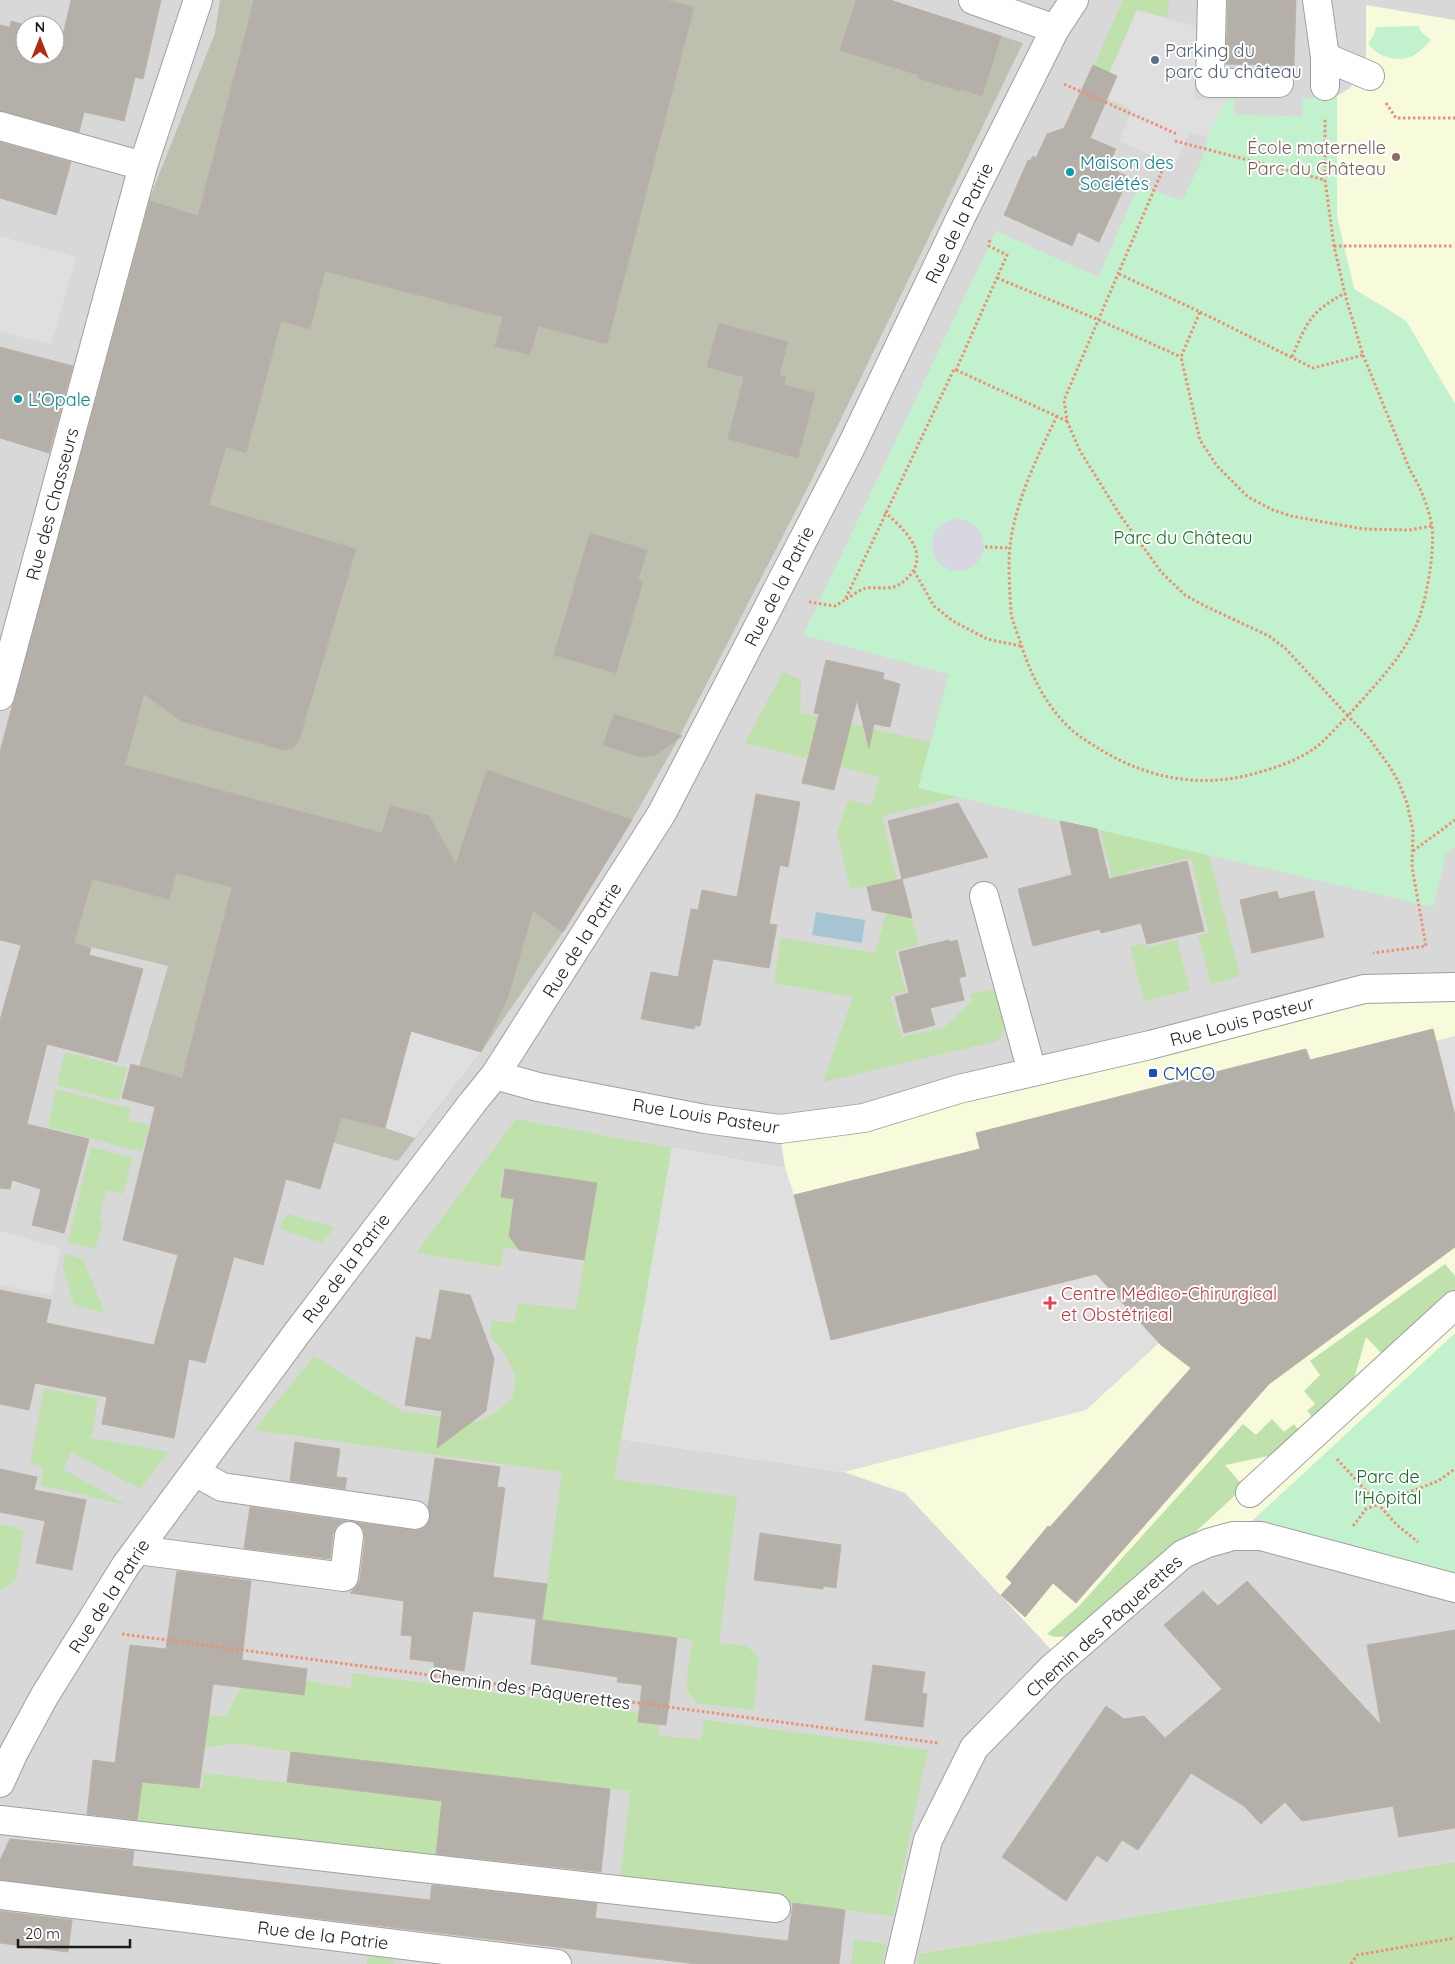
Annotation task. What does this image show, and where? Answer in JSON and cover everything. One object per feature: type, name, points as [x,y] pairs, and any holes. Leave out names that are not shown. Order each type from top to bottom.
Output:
[{"type":"street","name":"Rue des Chasseurs","points":[[0,696],[143,166],[198,0]]},
{"type":"street","points":[[973,0],[1055,29]]},
{"type":"street","name":"Rue de la Patrie","points":[[0,1783],[14,1752],[45,1695],[126,1565],[297,1333],[473,1102],[496,1076],[662,813],[850,449],[1034,70],[1055,29],[1074,0]]},
{"type":"street","points":[[1212,0],[1210,83],[1279,83]]},
{"type":"street","points":[[1317,0],[1325,57],[1325,86]]},
{"type":"street","points":[[1325,57],[1370,76]]},
{"type":"street","points":[[0,126],[143,166]]},
{"type":"street","points":[[984,896],[1032,1072]]},
{"type":"street","name":"Rue Louis Pasteur","points":[[496,1076],[538,1087],[704,1119],[780,1129],[864,1118],[959,1089],[1150,1045],[1364,989],[1455,987]]},
{"type":"street","points":[[1250,1494],[1455,1305]]},
{"type":"street","points":[[195,1472],[222,1487],[415,1515]]},
{"type":"street","points":[[138,1550],[344,1577],[349,1536]]},
{"type":"street","name":"Chemin des Pâquerettes","points":[[900,1960],[928,1840],[974,1748],[1052,1668],[1183,1554],[1208,1543],[1233,1536],[1261,1536],[1455,1588]]},
{"type":"street","points":[[0,1820],[776,1908]]},
{"type":"street","name":"Rue de la Patrie","points":[[0,1895],[557,1964]]},
{"type":"path","points":[[1034,70],[1177,134]]},
{"type":"path","points":[[1370,76],[1396,118],[1455,118]]},
{"type":"path","points":[[1057,416],[1018,506],[1009,561],[1012,614],[1021,646],[1038,688],[1073,731],[1112,757],[1139,770],[1168,777],[1217,782],[1242,778],[1272,769],[1315,748],[1348,716],[1397,656],[1415,628],[1424,602],[1429,574],[1432,526],[1418,483],[1410,470],[1364,355],[1345,293],[1334,246],[1325,180],[1325,86]]},
{"type":"path","points":[[1175,140],[1325,180]]},
{"type":"path","points":[[1166,162],[1064,400],[1067,421],[1080,451],[1115,507],[1162,573],[1185,595],[1269,636],[1285,648],[1368,737],[1390,766],[1399,783],[1407,803],[1413,831],[1412,868],[1426,946],[1360,955],[1364,989]]},
{"type":"path","points":[[1334,246],[1453,246]]},
{"type":"path","points":[[845,600],[954,369],[956,370],[1007,254],[991,248]]},
{"type":"path","points":[[1119,274],[1313,368],[1364,355]]},
{"type":"path","points":[[997,278],[1099,320],[1181,357]]},
{"type":"path","points":[[1292,357],[1306,324],[1318,311],[1345,293]]},
{"type":"path","points":[[1200,312],[1181,357],[1200,440],[1217,466],[1248,497],[1273,510],[1291,516],[1363,529],[1409,530],[1432,526]]},
{"type":"path","points":[[956,370],[1067,421]]},
{"type":"path","points":[[817,604],[835,606],[865,588],[894,587],[906,580],[914,571],[917,556],[914,545],[886,512]]},
{"type":"path","points":[[985,547],[1011,548]]},
{"type":"path","points":[[914,571],[934,606],[953,621],[987,639],[1021,646]]},
{"type":"path","points":[[1412,852],[1455,820]]},
{"type":"path","points":[[1314,1434],[1397,1525],[1426,1546]]},
{"type":"path","points":[[1331,1554],[1366,1509],[1376,1503],[1398,1498],[1438,1481],[1455,1469]]},
{"type":"path","name":"Chemin des Pâquerettes","points":[[86,1630],[974,1748]]},
{"type":"path","points":[[1351,1964],[1357,1955],[1455,1938]]},
{"type":"shaded area","points":[[0,0],[1455,0],[1455,1862],[920,1954],[917,1964],[0,1964]]},
{"type":"shaded area","points":[[220,0],[890,0],[1023,43],[806,491],[675,745],[632,820],[563,932],[481,1052],[398,1161],[286,1129],[244,1094],[139,1067],[168,966],[74,943],[0,753],[138,228],[215,33]]},
{"type":"shaded area","name":"École maternelle Parc du Château","points":[[1366,5],[1455,20],[1455,404],[1406,321],[1354,289],[1337,217],[1337,96],[1350,88],[1366,62]]},
{"type":"shaded area","name":"Parking du parc du château","points":[[1137,10],[1197,27],[1194,99],[1226,99],[1208,136],[1189,133],[1175,166],[1119,141],[1132,110],[1100,94]]},
{"type":"shaded area","points":[[0,236],[76,257],[51,345],[0,331]]},
{"type":"shaded area","points":[[953,519],[963,519],[977,526],[984,540],[984,550],[977,564],[963,571],[953,571],[943,567],[936,560],[932,550],[932,540],[936,530],[943,523]]},
{"type":"shaded area","name":"Centre Médico-Chirurgical et Obstétrical","points":[[1455,993],[1455,1575],[1255,1518],[1247,1528],[1191,1536],[1058,1657],[905,1493],[844,1472],[621,1439],[672,1148],[785,1168],[780,1134],[1365,994]]},
{"type":"shaded area","points":[[410,1031],[481,1052],[415,1138],[385,1128]]},
{"type":"shaded area","points":[[1455,1036],[1455,1115],[1436,1041]]},
{"type":"shaded area","points":[[672,1148],[785,1168],[794,1195],[1093,1270],[1159,1343],[1086,1410],[844,1472],[621,1439]]},
{"type":"shaded area","points":[[0,1231],[61,1248],[51,1295],[0,1285]]},
{"type":"green space","points":[[1123,0],[1169,0],[1167,18],[1137,10],[1100,94],[1084,88]]},
{"type":"green space","points":[[1419,26],[1421,32],[1431,40],[1420,51],[1407,58],[1394,59],[1382,55],[1376,52],[1368,43],[1376,27]]},
{"type":"green space","name":"Parc du Château","points":[[1337,96],[1337,217],[1354,289],[1406,321],[1455,404],[1455,847],[1446,854],[1433,907],[918,788],[949,674],[803,635],[996,231],[1098,277],[1139,185],[1182,201],[1203,158],[1208,136],[1226,99],[1235,99],[1234,115],[1302,116],[1303,99]]},
{"type":"green space","points":[[783,672],[801,680],[800,712],[930,742],[949,674],[1361,890],[1209,855],[1240,976],[1211,984],[1198,935],[1209,933],[1191,858],[1127,872],[1136,909],[1121,912],[1100,830],[961,796],[882,816],[897,880],[867,887],[850,888],[837,833],[848,800],[872,805],[879,777],[745,743]]},
{"type":"green space","points":[[886,913],[912,918],[919,945],[895,951],[906,992],[890,996],[902,1037],[945,1027],[972,1001],[970,994],[999,988],[1009,1021],[998,1041],[823,1082],[853,997],[774,983],[781,938],[875,953]]},
{"type":"green space","points":[[1177,940],[1190,990],[1144,1001],[1130,947],[1145,943],[1146,948]]},
{"type":"green space","points":[[65,1052],[127,1068],[119,1101],[57,1085]]},
{"type":"green space","points":[[56,1089],[131,1109],[128,1120],[149,1125],[142,1152],[48,1127]]},
{"type":"green space","points":[[516,1119],[672,1148],[614,1479],[737,1497],[719,1643],[747,1646],[759,1657],[754,1710],[696,1703],[686,1688],[692,1640],[542,1620],[562,1472],[254,1430],[314,1356],[402,1411],[478,1422],[496,1412],[512,1399],[516,1377],[506,1356],[490,1336],[492,1320],[514,1323],[518,1303],[576,1310],[597,1183],[505,1169],[500,1190],[502,1191],[501,1197],[515,1199],[509,1236],[519,1250],[504,1247],[501,1267],[416,1253]]},
{"type":"green space","points":[[91,1147],[133,1158],[123,1194],[106,1190],[99,1220],[103,1221],[95,1249],[68,1242]]},
{"type":"green space","points":[[288,1214],[334,1227],[323,1243],[280,1229],[282,1221]]},
{"type":"green space","points":[[65,1254],[83,1259],[105,1313],[74,1305],[63,1267]]},
{"type":"green space","points":[[1445,1264],[1455,1276],[1455,1292],[1385,1357],[1366,1337],[1351,1389],[1315,1420],[1307,1411],[1315,1404],[1304,1391],[1320,1375],[1310,1361]]},
{"type":"green space","name":"Parc de l'Hôpital","points":[[1455,1333],[1455,1575],[1255,1518]]},
{"type":"green space","points":[[44,1388],[98,1399],[91,1438],[169,1452],[140,1489],[71,1452],[63,1469],[126,1505],[41,1485],[43,1467],[30,1463]]},
{"type":"green space","points":[[1272,1419],[1284,1432],[1294,1424],[1301,1433],[1278,1454],[1225,1465],[1244,1487],[1076,1636],[1054,1637],[1047,1634],[1079,1606],[1243,1424],[1256,1435]]},
{"type":"green space","points":[[0,1524],[24,1530],[16,1579],[0,1592]]},
{"type":"green space","points":[[352,1673],[639,1713],[638,1722],[659,1725],[658,1735],[701,1740],[704,1720],[928,1750],[893,1916],[620,1882],[630,1791],[291,1752],[236,1743],[205,1748],[209,1715],[226,1716],[241,1687],[297,1695],[299,1681],[303,1680],[351,1688]]},
{"type":"green space","points":[[143,1766],[165,1784],[202,1788],[204,1773],[442,1801],[435,1860],[137,1824]]},
{"type":"green space","points":[[1455,1862],[1455,1964],[917,1964],[919,1954]]},
{"type":"green space","points":[[854,1940],[887,1944],[882,1964],[851,1964]]},
{"type":"green space","points":[[367,1956],[392,1959],[395,1964],[367,1964]]},
{"type":"water","points":[[816,912],[865,920],[862,943],[812,935]]},
{"type":"building","points":[[71,0],[161,0],[143,79],[135,77],[124,121],[84,112],[79,132],[0,111],[0,25],[10,27],[11,21],[15,22],[15,65],[65,65],[65,26]]},
{"type":"building","points":[[254,0],[666,0],[694,7],[607,344],[538,326],[530,355],[495,346],[503,317],[325,271],[310,329],[281,321],[246,453],[226,447],[209,505],[356,549],[299,740],[293,748],[283,750],[181,721],[144,694],[125,765],[382,833],[390,805],[429,816],[456,864],[487,770],[632,820],[563,932],[533,911],[507,1000],[481,1052],[411,1031],[385,1128],[341,1117],[320,1189],[286,1179],[263,1265],[234,1257],[205,1363],[189,1359],[174,1438],[102,1424],[107,1397],[35,1383],[29,1410],[0,1404],[0,1290],[51,1300],[46,1323],[154,1345],[178,1255],[123,1240],[155,1107],[122,1098],[131,1064],[182,1078],[232,887],[176,873],[169,899],[92,879],[74,943],[91,948],[89,955],[143,969],[117,1062],[47,1044],[27,1124],[89,1139],[64,1233],[32,1225],[41,1189],[12,1180],[10,1189],[0,1188],[0,1020],[21,945],[0,940],[0,751],[150,201],[198,216]]},
{"type":"building","points":[[856,0],[890,0],[1001,36],[982,96],[917,78],[918,75],[840,50]]},
{"type":"building","points":[[1228,0],[1296,0],[1294,66],[1226,64]]},
{"type":"building","name":"Maison des Sociétés","points":[[1093,65],[1117,76],[1090,138],[1116,149],[1107,167],[1129,177],[1099,242],[1078,232],[1072,246],[1004,215],[1028,160],[1030,161],[1033,156],[1036,158],[1047,134],[1064,128]]},
{"type":"building","points":[[0,142],[71,162],[56,215],[0,198]]},
{"type":"building","points":[[719,323],[788,342],[779,375],[786,377],[784,385],[815,393],[798,458],[728,439],[744,377],[707,367]]},
{"type":"building","points":[[0,347],[73,366],[49,453],[0,438]]},
{"type":"building","points":[[590,533],[647,550],[638,580],[643,582],[616,673],[554,655]]},
{"type":"building","points":[[826,660],[884,673],[883,679],[900,684],[890,727],[874,724],[869,748],[857,700],[834,790],[802,783],[819,714],[814,713]]},
{"type":"building","points":[[614,714],[682,736],[656,755],[640,757],[603,745]]},
{"type":"building","points":[[756,794],[800,802],[788,867],[780,865],[769,924],[777,925],[769,968],[713,959],[700,1026],[695,1026],[694,1029],[641,1019],[651,972],[678,977],[691,909],[698,910],[702,890],[737,897]]},
{"type":"building","points":[[958,803],[988,857],[902,879],[888,821]]},
{"type":"building","points":[[1060,821],[1097,829],[1109,879],[1187,861],[1204,931],[1147,944],[1141,923],[1101,933],[1100,929],[1033,946],[1018,889],[1072,875]]},
{"type":"building","points":[[902,879],[912,918],[872,910],[867,887]]},
{"type":"building","points":[[1277,891],[1279,899],[1314,891],[1324,937],[1252,953],[1240,900]]},
{"type":"building","points":[[949,940],[950,942],[957,940],[966,976],[959,978],[964,1000],[930,1008],[935,1025],[904,1033],[895,997],[909,993],[899,952]]},
{"type":"building","points":[[1433,1029],[1455,1115],[1455,1247],[1269,1384],[1076,1603],[1053,1583],[1025,1617],[1001,1595],[1012,1583],[1006,1577],[1048,1526],[1050,1527],[1191,1368],[1161,1345],[1096,1274],[831,1340],[794,1195],[980,1149],[976,1133],[1306,1049],[1310,1060]]},
{"type":"building","points":[[505,1169],[597,1183],[584,1260],[519,1250],[509,1236],[514,1199],[501,1197]]},
{"type":"building","points":[[440,1290],[470,1295],[494,1359],[486,1411],[437,1448],[442,1411],[405,1405],[416,1337],[431,1340]]},
{"type":"building","points":[[295,1442],[340,1449],[336,1477],[347,1478],[345,1489],[290,1481]]},
{"type":"building","points":[[435,1458],[500,1467],[497,1487],[505,1488],[493,1577],[547,1584],[542,1620],[677,1638],[666,1725],[638,1722],[642,1685],[617,1682],[618,1677],[531,1664],[536,1619],[473,1611],[464,1671],[434,1667],[434,1662],[410,1659],[412,1636],[401,1635],[404,1601],[350,1593],[357,1586],[360,1579],[365,1538],[363,1529],[355,1522],[413,1530],[420,1530],[427,1525],[430,1517],[428,1507]]},
{"type":"building","points":[[0,1469],[37,1477],[34,1490],[86,1500],[72,1570],[36,1563],[45,1521],[0,1512]]},
{"type":"building","points":[[250,1507],[347,1521],[342,1522],[336,1527],[333,1534],[330,1559],[244,1548]]},
{"type":"building","points":[[760,1533],[841,1545],[836,1588],[823,1586],[823,1589],[754,1580]]},
{"type":"building","points":[[177,1571],[251,1581],[242,1660],[307,1669],[304,1695],[213,1684],[199,1788],[142,1782],[137,1820],[87,1814],[93,1760],[115,1763],[130,1645],[166,1649]]},
{"type":"building","points":[[1247,1581],[1381,1725],[1367,1645],[1455,1630],[1455,1828],[1399,1837],[1393,1806],[1302,1821],[1285,1802],[1261,1824],[1244,1806],[1191,1773],[1138,1850],[1122,1840],[1107,1862],[1097,1855],[1066,1901],[1002,1857],[1106,1706],[1124,1719],[1144,1716],[1165,1738],[1222,1689],[1164,1625],[1203,1591],[1218,1606]]},
{"type":"building","points":[[873,1665],[925,1672],[922,1693],[927,1694],[923,1727],[865,1720]]},
{"type":"building","points":[[291,1752],[610,1789],[601,1872],[436,1854],[442,1801],[287,1782]]},
{"type":"building","points":[[10,1839],[134,1851],[132,1866],[430,1900],[432,1885],[597,1903],[595,1918],[788,1941],[793,1903],[845,1910],[839,1964],[697,1964],[0,1880],[0,1860]]},
{"type":"building","points":[[0,1911],[72,1920],[68,1952],[0,1943]]},
{"type":"place","name":"Parking du parc du château","points":[[1155,60]]},
{"type":"place","name":"École maternelle Parc du Château","points":[[1396,157]]},
{"type":"place","name":"Maison des Sociétés","points":[[1070,172]]},
{"type":"place","name":"L'Opale","points":[[18,399]]},
{"type":"place","name":"CMCO","points":[[1153,1073]]},
{"type":"place","name":"Centre Médico-Chirurgical et Obstétrical","points":[[1050,1303]]}]
